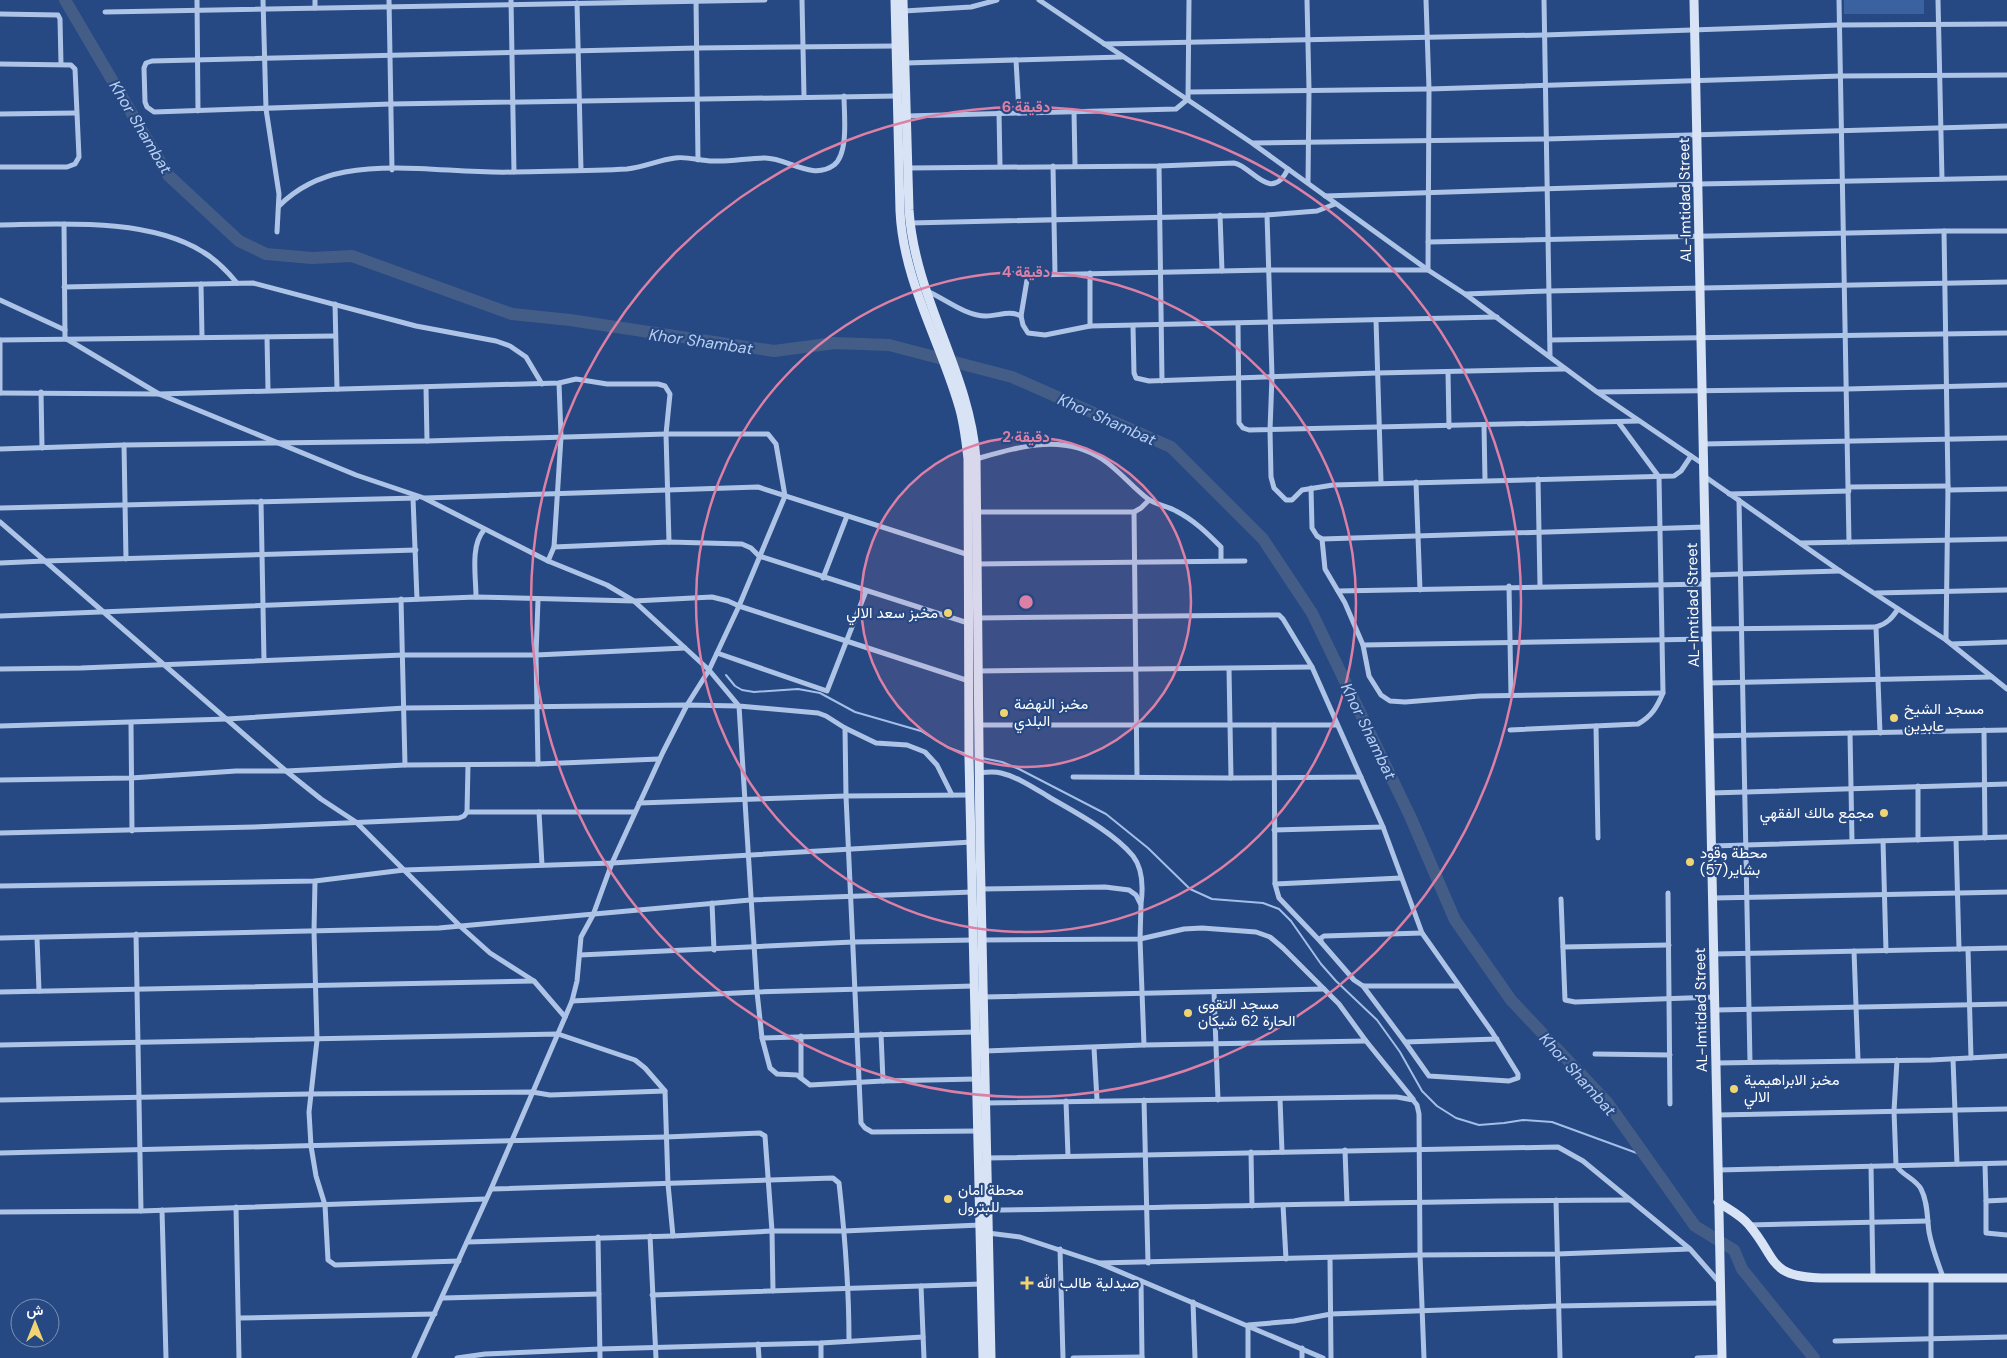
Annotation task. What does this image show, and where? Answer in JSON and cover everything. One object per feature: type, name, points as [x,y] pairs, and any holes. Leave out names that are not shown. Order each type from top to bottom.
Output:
[{"type":"main road","points":[[895,0],[900,212],[903,240],[913,280],[972,423],[976,459],[978,724],[974,747],[969,758],[972,842],[977,890]]},
{"type":"main road","points":[[904,0],[910,223],[915,257],[940,342]]},
{"type":"main road","name":"AL-Imtidad Street","points":[[1694,0],[1718,1206]]},
{"type":"main road","points":[[960,396],[967,451],[969,681],[974,747],[979,773],[978,940],[984,997],[992,1358]]},
{"type":"main road","points":[[978,940],[974,986],[983,1358]]},
{"type":"main road","points":[[1722,1358],[1718,1206],[1742,1218],[1749,1225],[1771,1259],[1785,1272],[1794,1276],[1821,1278],[2007,1278]]},
{"type":"street","points":[[197,0],[198,110]]},
{"type":"street","points":[[263,0],[266,109],[276,170],[277,232]]},
{"type":"street","points":[[315,0],[315,8]]},
{"type":"street","points":[[105,12],[315,8],[389,3],[577,3],[763,0]]},
{"type":"street","points":[[802,0],[804,96]]},
{"type":"street","points":[[904,11],[979,6],[997,0]]},
{"type":"street","points":[[1039,0],[1252,143],[1335,204],[1497,317],[1597,392],[1703,464]]},
{"type":"street","points":[[906,116],[1171,110],[1180,107],[1188,99],[1189,92],[1189,0]]},
{"type":"street","points":[[1307,0],[1309,89],[1308,183]]},
{"type":"street","points":[[1426,0],[1429,89],[1428,270]]},
{"type":"street","points":[[1544,0],[1546,239],[1550,356]]},
{"type":"street","points":[[1839,0],[1849,542]]},
{"type":"street","points":[[1938,0],[1942,179]]},
{"type":"street","points":[[696,1],[698,160]]},
{"type":"street","points":[[511,2],[514,172]]},
{"type":"street","points":[[389,3],[392,170]]},
{"type":"street","points":[[577,3],[581,170]]},
{"type":"street","points":[[0,14],[58,15],[60,19],[61,64]]},
{"type":"street","points":[[1104,44],[1307,38],[1544,35],[1839,25],[2007,24]]},
{"type":"street","points":[[896,46],[697,48],[390,57],[152,61],[146,63],[144,68],[145,102],[150,110],[154,112],[391,104],[897,96]]},
{"type":"street","points":[[905,63],[1122,57]]},
{"type":"street","points":[[1016,60],[1019,113]]},
{"type":"street","points":[[0,64],[72,65],[75,69],[78,157],[76,164],[58,167],[0,167]]},
{"type":"street","points":[[1189,92],[1429,89],[1841,76],[2007,75]]},
{"type":"street","points":[[278,206],[303,186],[334,175],[366,170],[444,169],[473,172],[514,172],[627,169],[682,157],[698,160],[736,161],[768,158],[818,171],[836,163],[843,149],[844,96]]},
{"type":"street","points":[[1074,112],[1075,165]]},
{"type":"street","points":[[0,114],[76,113]]},
{"type":"street","points":[[999,113],[1000,166]]},
{"type":"street","points":[[1252,143],[1546,139],[1697,133],[2007,126]]},
{"type":"street","points":[[908,168],[1075,165],[1159,166],[1234,163],[1240,164],[1258,179],[1274,183],[1281,180],[1288,169]]},
{"type":"street","points":[[1053,166],[1055,274]]},
{"type":"street","points":[[1159,166],[1162,381]]},
{"type":"street","points":[[1325,196],[1698,184],[2007,178]]},
{"type":"street","points":[[910,223],[1053,218],[1267,215],[1318,211],[1335,204]]},
{"type":"street","points":[[1220,215],[1222,271]]},
{"type":"street","points":[[1267,215],[1272,376],[1271,477],[1276,492],[1289,501],[1297,497],[1302,490],[1325,485],[1677,475],[1691,456]]},
{"type":"street","points":[[0,224],[64,224],[122,228],[169,236],[208,255],[225,268],[237,283]]},
{"type":"street","points":[[64,224],[65,338]]},
{"type":"street","points":[[1944,231],[1948,439],[1948,642]]},
{"type":"street","points":[[1428,242],[1699,235],[2007,231]]},
{"type":"street","points":[[1428,270],[1268,270],[1030,276],[1025,285],[1021,316],[1025,330],[1034,335],[1045,336],[1090,326],[1497,317]]},
{"type":"street","points":[[1090,274],[1090,326]]},
{"type":"street","points":[[1465,294],[1845,284],[2007,282]]},
{"type":"street","points":[[64,287],[253,283],[416,326],[489,339],[510,346],[526,357],[542,384]]},
{"type":"street","points":[[201,284],[202,337]]},
{"type":"street","points":[[925,289],[974,314],[986,316],[1007,313],[1021,316]]},
{"type":"street","points":[[0,300],[65,330]]},
{"type":"street","points":[[335,304],[337,389]]},
{"type":"street","points":[[1376,320],[1381,482]]},
{"type":"street","points":[[1238,323],[1239,423],[1243,428],[1249,430],[1640,422]]},
{"type":"street","points":[[1133,326],[1136,378],[1149,382],[1272,376],[1566,369]]},
{"type":"street","points":[[1550,340],[2007,333]]},
{"type":"street","points":[[335,336],[0,340],[0,393],[159,394],[559,384],[576,379],[607,384],[658,384],[665,386],[670,394],[666,434],[670,542]]},
{"type":"street","points":[[267,337],[268,390]]},
{"type":"street","points":[[65,338],[159,394],[356,475],[424,498],[548,561],[607,585],[634,601],[709,670],[739,706],[757,992],[762,1038],[770,1068],[777,1074],[797,1075],[810,1085],[883,1081],[976,1080]]},
{"type":"street","points":[[1448,372],[1449,427]]},
{"type":"street","points":[[548,561],[554,547],[558,493],[561,437],[559,384]]},
{"type":"street","points":[[1597,392],[2007,385]]},
{"type":"street","points":[[426,387],[427,440]]},
{"type":"street","points":[[41,392],[42,448]]},
{"type":"street","points":[[1510,730],[1638,724],[1649,718],[1657,707],[1663,693],[1659,477],[1619,423]]},
{"type":"street","points":[[1484,426],[1485,480]]},
{"type":"street","points":[[0,449],[124,444],[427,440],[666,434],[768,434],[776,444],[785,496],[739,606],[709,670],[687,704],[659,759],[612,863],[593,915],[581,937],[577,981],[566,1017],[532,1092],[492,1189],[414,1358]]},
{"type":"street","points":[[1703,444],[2007,438]]},
{"type":"street","points":[[976,459],[1026,445],[1050,443],[1078,447],[1120,472],[1149,500],[1175,510],[1197,525],[1220,547],[1221,560]]},
{"type":"street","points":[[124,444],[126,559]]},
{"type":"street","points":[[1704,476],[1840,571],[1948,642],[2007,689]]},
{"type":"street","points":[[1538,480],[1540,586]]},
{"type":"street","points":[[1416,482],[1420,590]]},
{"type":"street","points":[[0,508],[424,498],[758,487],[969,555]]},
{"type":"street","points":[[1311,488],[1312,528],[1316,536],[1322,538],[1705,527]]},
{"type":"street","points":[[1729,494],[1849,489],[2007,489]]},
{"type":"street","points":[[413,498],[417,599]]},
{"type":"street","points":[[977,512],[1134,512],[1149,500]]},
{"type":"street","points":[[1738,500],[1750,1062]]},
{"type":"street","points":[[261,501],[264,660]]},
{"type":"street","points":[[1134,512],[1137,777]]},
{"type":"street","points":[[822,578],[847,516]]},
{"type":"street","points":[[0,522],[286,771],[321,799],[356,822],[461,927],[490,953],[534,981],[566,1017]]},
{"type":"street","points":[[476,597],[476,549],[478,536],[484,530]]},
{"type":"street","points":[[1322,538],[1325,569],[1345,603],[1363,645],[1366,666],[1372,683],[1381,695],[1390,701],[1512,695],[1663,693]]},
{"type":"street","points":[[1799,543],[2007,539]]},
{"type":"street","points":[[554,547],[670,542],[742,544],[759,556],[822,578],[968,623]]},
{"type":"street","points":[[0,563],[416,550]]},
{"type":"street","points":[[978,564],[1245,561]]},
{"type":"street","points":[[1338,591],[1662,584],[1740,575],[1840,571]]},
{"type":"street","points":[[1510,586],[1512,695]]},
{"type":"street","points":[[1875,594],[2007,590]]},
{"type":"street","points":[[717,653],[827,691],[866,591]]},
{"type":"street","points":[[0,616],[401,599],[476,597],[634,601],[712,597],[969,681]]},
{"type":"street","points":[[401,599],[405,765]]},
{"type":"street","points":[[538,600],[536,655],[538,764]]},
{"type":"street","points":[[1707,629],[1876,627],[1884,625],[1889,621],[1898,608]]},
{"type":"street","points":[[978,618],[1134,618],[1279,615],[1290,627],[1312,667],[1384,827],[1422,933],[1497,1039],[1518,1074],[1518,1078],[1515,1080],[1429,1076],[1363,986],[1354,980],[1279,898],[1275,884],[1274,725]]},
{"type":"street","points":[[1876,627],[1880,732]]},
{"type":"street","points":[[1363,645],[1707,639]]},
{"type":"street","points":[[1948,642],[2007,642]]},
{"type":"street","points":[[0,669],[89,668],[402,655],[536,655],[684,648]]},
{"type":"street","points":[[978,671],[1312,667]]},
{"type":"street","points":[[1229,669],[1231,778]]},
{"type":"street","points":[[1708,683],[1992,677]]},
{"type":"street","points":[[0,726],[227,719],[405,708],[687,704],[739,706],[818,713],[876,743],[907,746],[925,752],[937,765],[952,796]]},
{"type":"street","points":[[131,723],[132,831]]},
{"type":"street","points":[[978,724],[1137,726],[1337,725]]},
{"type":"street","points":[[1596,726],[1598,838]]},
{"type":"street","points":[[845,728],[850,896],[861,1123],[872,1132],[978,1130]]},
{"type":"street","points":[[1984,730],[1985,838]]},
{"type":"street","points":[[1709,736],[2007,730]]},
{"type":"street","points":[[1850,733],[1852,841]]},
{"type":"street","points":[[0,780],[131,778],[236,771],[286,771],[405,765],[538,764],[659,759]]},
{"type":"street","points":[[0,833],[132,831],[459,818],[467,812],[468,765]]},
{"type":"street","points":[[979,773],[1000,772],[1014,778],[1078,814],[1118,842],[1134,858],[1140,873],[1143,890],[1140,939],[1144,1045]]},
{"type":"street","points":[[1073,777],[1361,777]]},
{"type":"street","points":[[1711,793],[2007,784]]},
{"type":"street","points":[[1918,786],[1918,840]]},
{"type":"street","points":[[639,803],[745,798],[970,795]]},
{"type":"street","points":[[467,812],[634,812]]},
{"type":"street","points":[[539,812],[542,865]]},
{"type":"street","points":[[1274,830],[1384,827]]},
{"type":"street","points":[[1712,846],[2007,837]]},
{"type":"street","points":[[1956,839],[1960,949]]},
{"type":"street","points":[[1883,841],[1886,951]]},
{"type":"street","points":[[0,886],[315,881],[404,870],[612,863],[972,842]]},
{"type":"street","points":[[1275,884],[1401,878]]},
{"type":"street","points":[[315,881],[314,931],[317,1040],[314,1081],[310,1094],[310,1146],[316,1176],[325,1205],[328,1260],[335,1265],[458,1261]]},
{"type":"street","points":[[0,938],[461,927],[750,900],[977,890],[1119,888],[1129,890],[1136,895],[1141,905]]},
{"type":"street","points":[[1713,898],[2007,892]]},
{"type":"street","points":[[1668,893],[1670,1104]]},
{"type":"street","points":[[1561,899],[1565,1000],[1570,1002],[1715,997]]},
{"type":"street","points":[[712,903],[714,950]]},
{"type":"street","points":[[580,955],[852,942],[1140,939],[1184,929],[1202,928],[1256,932],[1270,937],[1284,948],[1339,1004],[1417,1105],[1424,1358]]},
{"type":"street","points":[[1320,942],[1320,938],[1324,936],[1422,933]]},
{"type":"street","points":[[136,934],[141,1211]]},
{"type":"street","points":[[37,938],[39,991]]},
{"type":"street","points":[[1563,948],[1668,945]]},
{"type":"street","points":[[1714,954],[2007,948]]},
{"type":"street","points":[[1968,949],[1971,1058]]},
{"type":"street","points":[[1854,951],[1858,1060]]},
{"type":"street","points":[[0,992],[534,981]]},
{"type":"street","points":[[572,1001],[757,992],[974,986]]},
{"type":"street","points":[[1363,986],[1459,986]]},
{"type":"street","points":[[984,997],[1324,989]]},
{"type":"street","points":[[1214,992],[1218,1100]]},
{"type":"street","points":[[1715,1010],[2007,1004]]},
{"type":"street","points":[[762,1038],[975,1032]]},
{"type":"street","points":[[0,1045],[558,1034],[635,1060],[646,1068],[665,1091],[672,1236]]},
{"type":"street","points":[[881,1034],[883,1081]]},
{"type":"street","points":[[801,1036],[801,1078]]},
{"type":"street","points":[[1405,1042],[1497,1039]]},
{"type":"street","points":[[985,1051],[1144,1045],[1366,1041]]},
{"type":"street","points":[[1094,1048],[1097,1100]]},
{"type":"street","points":[[1595,1054],[1670,1055]]},
{"type":"street","points":[[1716,1063],[1953,1059],[2007,1056]]},
{"type":"street","points":[[1953,1059],[1957,1164]]},
{"type":"street","points":[[1896,1060],[1894,1111],[1896,1166],[1898,1170],[1910,1176],[1922,1190],[1932,1243],[1943,1278]]},
{"type":"street","points":[[0,1100],[310,1094],[532,1092],[550,1095],[665,1091]]},
{"type":"street","points":[[986,1103],[1388,1097],[1413,1100]]},
{"type":"street","points":[[1280,1099],[1282,1152]]},
{"type":"street","points":[[1144,1100],[1148,1263]]},
{"type":"street","points":[[1066,1101],[1068,1156]]},
{"type":"street","points":[[1717,1116],[2007,1109]]},
{"type":"street","points":[[0,1153],[763,1134],[765,1136],[772,1231],[773,1291]]},
{"type":"street","points":[[987,1158],[1419,1148],[1558,1147],[1583,1162],[1690,1249],[1720,1282]]},
{"type":"street","points":[[1345,1150],[1347,1203]]},
{"type":"street","points":[[1250,1152],[1252,1206]]},
{"type":"street","points":[[1985,1164],[1986,1233],[2007,1235]]},
{"type":"street","points":[[1718,1170],[2007,1164]]},
{"type":"street","points":[[1871,1166],[1873,1278]]},
{"type":"street","points":[[492,1189],[832,1178],[839,1183],[849,1289],[849,1341]]},
{"type":"street","points":[[0,1212],[141,1211],[486,1199]]},
{"type":"street","points":[[1556,1200],[1560,1358]]},
{"type":"street","points":[[988,1210],[1629,1200]]},
{"type":"street","points":[[1986,1201],[2007,1200]]},
{"type":"street","points":[[1283,1205],[1286,1258]]},
{"type":"street","points":[[236,1207],[240,1358]]},
{"type":"street","points":[[162,1210],[166,1358]]},
{"type":"street","points":[[1749,1225],[1928,1221]]},
{"type":"street","points":[[467,1242],[980,1225]]},
{"type":"street","points":[[988,1233],[1020,1237],[1099,1263],[1248,1324],[1323,1358]]},
{"type":"street","points":[[650,1236],[656,1358]]},
{"type":"street","points":[[598,1237],[600,1358]]},
{"type":"street","points":[[1060,1249],[1063,1358]]},
{"type":"street","points":[[1099,1263],[1420,1255],[1557,1254],[1690,1249]]},
{"type":"street","points":[[1330,1258],[1331,1358]]},
{"type":"street","points":[[1931,1278],[1931,1358]]},
{"type":"street","points":[[1073,1358],[1142,1358],[1141,1281]]},
{"type":"street","points":[[652,1295],[981,1284]]},
{"type":"street","points":[[921,1286],[924,1358]]},
{"type":"street","points":[[443,1298],[599,1294]]},
{"type":"street","points":[[1193,1302],[1195,1358]]},
{"type":"street","points":[[1248,1324],[1294,1321],[1331,1314],[1422,1309],[1721,1303]]},
{"type":"street","points":[[238,1318],[435,1314]]},
{"type":"street","points":[[1248,1324],[1248,1358]]},
{"type":"street","points":[[457,1358],[485,1354],[600,1348],[821,1343],[923,1337]]},
{"type":"street","points":[[1834,1342],[2007,1337]]},
{"type":"street","points":[[821,1343],[821,1358]]},
{"type":"street","points":[[758,1344],[759,1358]]},
{"type":"street","points":[[1302,1348],[1302,1358]]},
{"type":"street","points":[[1696,1358],[1722,1358]]},
{"type":"shaded area","points":[[1844,0],[1924,0],[1924,14],[1844,14]]},
{"type":"waterway","name":"Khor Shambat","points":[[65,0],[168,175],[239,241],[266,254],[312,258],[352,256],[512,314],[570,320],[774,351],[835,343],[889,345],[1012,377],[1171,447],[1263,539],[1312,613],[1410,816],[1455,920],[1511,1000],[1607,1102],[1695,1226],[1734,1250],[1742,1269],[1814,1358]]},
{"type":"waterway","points":[[726,675],[735,686],[742,690],[754,692],[798,689],[820,693],[855,712],[921,731],[947,747],[966,754]]},
{"type":"waterway","points":[[982,758],[1002,762],[1019,769],[1106,814],[1148,848],[1190,889],[1212,899],[1263,903],[1279,909],[1291,921],[1321,964],[1336,981],[1377,1020],[1400,1052],[1422,1091],[1437,1106],[1456,1118],[1479,1125],[1523,1120],[1552,1122],[1645,1156]]},
{"type":"place","name":"مخبز سعد الالي","points":[[948,613]]},
{"type":"place","name":"مخبز النهضة البلدي","points":[[1004,713]]},
{"type":"place","name":"مسجد الشيخ عابدين","points":[[1894,718]]},
{"type":"place","name":"مجمع مالك الفقهي","points":[[1884,813]]},
{"type":"place","name":"محطة وقود بشاير(57)","points":[[1690,862]]},
{"type":"place","name":"مسجد التقوى الحارة 62 شيكان","points":[[1188,1013]]},
{"type":"place","name":"مخبز الابراهيمية الالي","points":[[1734,1089]]},
{"type":"place","name":"محطة امان للبترول","points":[[948,1199]]},
{"type":"place","name":"صيدلية طالب الله","points":[[1027,1283]]}]
